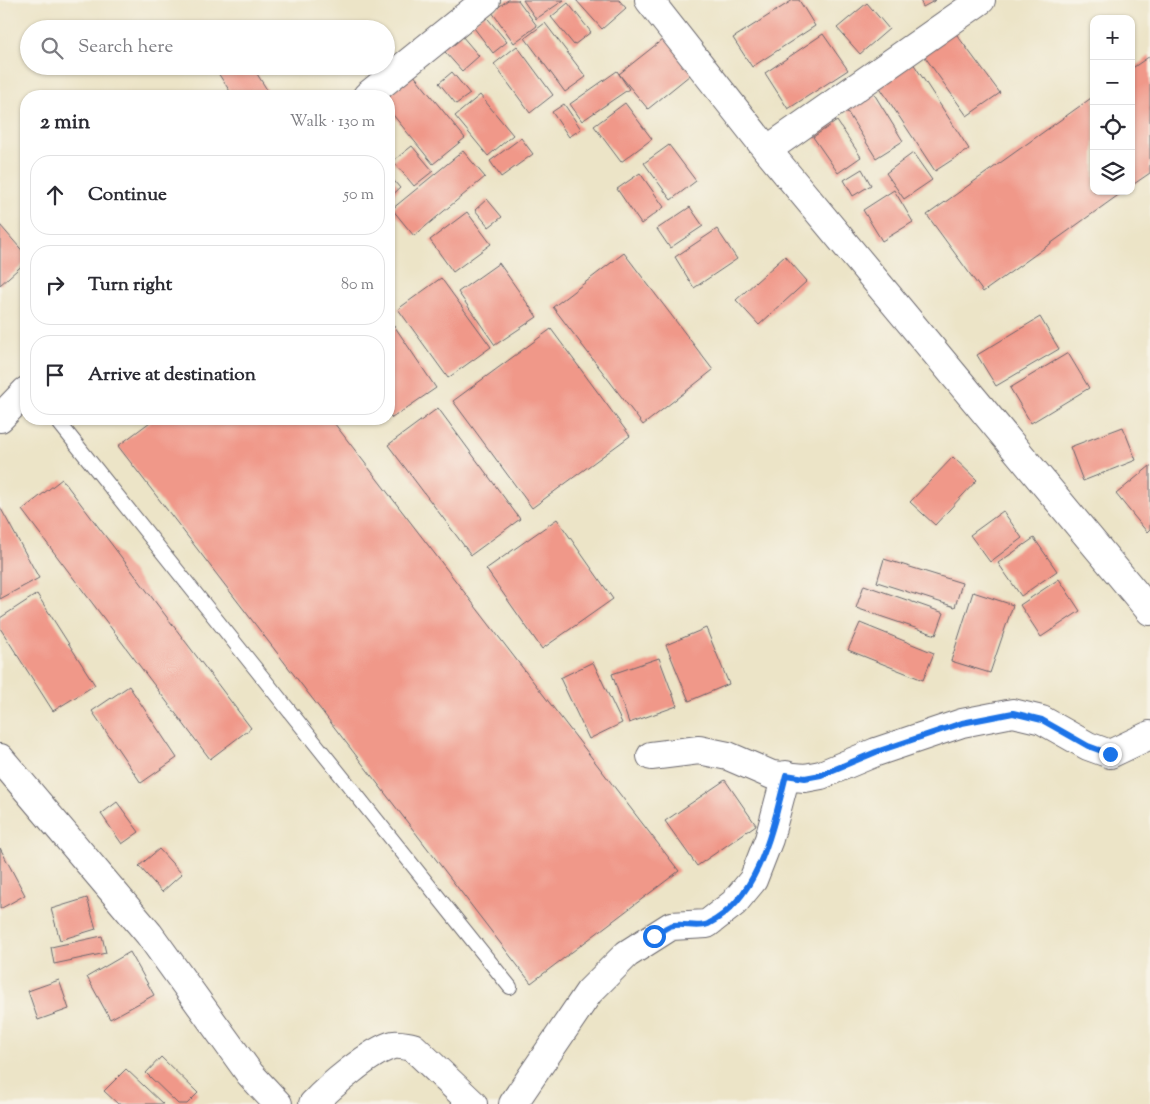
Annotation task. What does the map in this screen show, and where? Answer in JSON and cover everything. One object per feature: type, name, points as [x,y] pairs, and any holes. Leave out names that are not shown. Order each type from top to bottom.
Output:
[{"type":"street","points":[[395,73],[486,0]]},
{"type":"street","points":[[649,0],[767,150],[1150,611]]},
{"type":"street","points":[[767,150],[981,0]]},
{"type":"street","points":[[374,90],[393,75]]},
{"type":"street","points":[[0,418],[20,397]]},
{"type":"street","points":[[651,756],[699,750],[728,756],[772,775],[805,778],[821,775],[876,752],[962,723],[1013,713],[1042,720],[1088,746],[1110,754],[1150,735]]},
{"type":"street","points":[[0,758],[149,934],[244,1066],[278,1104]]},
{"type":"street","points":[[513,1104],[589,992],[627,954],[671,926],[707,924],[734,903],[753,880],[769,839],[786,775]]},
{"type":"street","points":[[313,1104],[367,1059],[392,1045],[413,1047],[473,1104]]},
{"type":"lane","points":[[61,425],[510,987]]},
{"type":"building","points":[[508,0],[518,0],[537,26],[514,43],[492,12]]},
{"type":"building","points":[[523,0],[564,0],[536,19]]},
{"type":"building","points":[[576,0],[619,0],[626,8],[602,29]]},
{"type":"building","points":[[793,0],[799,0],[815,26],[752,67],[733,38]]},
{"type":"building","points":[[920,0],[936,0],[923,7]]},
{"type":"building","points":[[568,3],[591,32],[574,45],[551,17]]},
{"type":"building","points":[[867,3],[889,29],[860,54],[837,28]]},
{"type":"building","points":[[484,14],[507,42],[493,53],[471,24]]},
{"type":"building","points":[[545,23],[586,77],[565,92],[525,38]]},
{"type":"building","points":[[951,27],[1000,93],[967,116],[920,50]]},
{"type":"building","points":[[456,29],[479,56],[462,71],[438,44]]},
{"type":"building","points":[[672,32],[700,67],[648,109],[619,74]]},
{"type":"building","points":[[823,34],[848,70],[788,109],[765,73]]},
{"type":"building","points":[[517,46],[553,95],[530,113],[494,64]]},
{"type":"building","points":[[1150,56],[1150,173],[1135,183],[1135,105],[1135,66]]},
{"type":"building","points":[[913,63],[969,149],[935,171],[879,86]]},
{"type":"building","points":[[617,71],[629,89],[582,121],[570,104]]},
{"type":"building","points":[[452,72],[470,94],[456,104],[439,83]]},
{"type":"building","points":[[413,74],[465,138],[433,164],[395,117],[394,90]]},
{"type":"building","points":[[219,75],[258,75],[267,90],[229,90]]},
{"type":"building","points":[[871,89],[903,141],[876,158],[843,105]]},
{"type":"building","points":[[480,95],[513,135],[488,156],[455,116]]},
{"type":"building","points":[[1090,99],[1090,195],[1118,195],[983,292],[927,215]]},
{"type":"building","points":[[625,103],[652,139],[621,162],[594,126]]},
{"type":"building","points":[[564,104],[581,129],[569,137],[552,112]]},
{"type":"building","points":[[837,121],[861,157],[838,173],[813,137]]},
{"type":"building","points":[[521,138],[533,154],[501,177],[490,161]]},
{"type":"building","points":[[669,145],[696,181],[671,200],[644,163]]},
{"type":"building","points":[[412,146],[433,171],[414,186],[395,163],[395,159]]},
{"type":"building","points":[[463,151],[485,177],[414,236],[395,213],[395,207]]},
{"type":"building","points":[[913,153],[932,180],[904,199],[886,173]]},
{"type":"building","points":[[862,169],[871,185],[853,196],[844,180]]},
{"type":"building","points":[[640,173],[664,207],[641,224],[617,189]]},
{"type":"building","points":[[395,182],[400,188],[395,193]]},
{"type":"building","points":[[894,190],[913,222],[882,241],[863,210]]},
{"type":"building","points":[[487,199],[502,217],[489,227],[475,210]]},
{"type":"building","points":[[690,207],[703,226],[670,248],[657,229]]},
{"type":"building","points":[[467,212],[491,244],[453,272],[430,240]]},
{"type":"building","points":[[0,225],[20,248],[20,267],[0,285]]},
{"type":"building","points":[[717,229],[737,259],[694,288],[675,257]]},
{"type":"building","points":[[624,253],[713,370],[643,425],[553,307]]},
{"type":"building","points":[[785,256],[807,281],[759,325],[736,300]]},
{"type":"building","points":[[499,263],[537,317],[495,345],[458,292]]},
{"type":"building","points":[[441,278],[491,347],[448,378],[398,309]]},
{"type":"building","points":[[1040,317],[1059,349],[996,386],[977,355]]},
{"type":"building","points":[[395,327],[436,388],[395,416]]},
{"type":"building","points":[[551,329],[630,436],[532,508],[453,401]]},
{"type":"building","points":[[1068,353],[1089,388],[1031,423],[1010,388]]},
{"type":"building","points":[[438,408],[520,519],[471,555],[388,445]]},
{"type":"building","points":[[146,425],[336,425],[679,871],[531,983],[118,446]]},
{"type":"building","points":[[1123,427],[1136,460],[1083,481],[1070,447]]},
{"type":"building","points":[[953,457],[977,480],[935,525],[910,502]]},
{"type":"building","points":[[1150,466],[1150,529],[1147,532],[1116,494]]},
{"type":"building","points":[[62,479],[251,728],[210,759],[22,510]]},
{"type":"building","points":[[0,507],[39,578],[0,599]]},
{"type":"building","points":[[1003,511],[1022,538],[990,562],[970,535]]},
{"type":"building","points":[[557,519],[613,599],[542,649],[486,569]]},
{"type":"building","points":[[1034,538],[1057,571],[1021,596],[998,563]]},
{"type":"building","points":[[884,559],[962,583],[955,607],[877,582]]},
{"type":"building","points":[[1059,579],[1080,611],[1041,637],[1020,605]]},
{"type":"building","points":[[864,585],[944,613],[936,635],[856,608]]},
{"type":"building","points":[[973,592],[1013,605],[990,673],[951,661]]},
{"type":"building","points":[[37,594],[95,685],[53,711],[0,628],[0,618]]},
{"type":"building","points":[[860,623],[934,653],[923,680],[848,650]]},
{"type":"building","points":[[706,628],[729,684],[689,701],[666,645]]},
{"type":"building","points":[[659,658],[677,706],[629,723],[612,674]]},
{"type":"building","points":[[593,662],[622,723],[589,739],[560,678]]},
{"type":"building","points":[[129,686],[177,758],[141,783],[92,711]]},
{"type":"building","points":[[725,780],[756,825],[697,866],[665,821]]},
{"type":"building","points":[[117,802],[139,832],[122,844],[101,814]]},
{"type":"building","points":[[0,848],[25,895],[0,909]]},
{"type":"building","points":[[159,849],[182,874],[162,892],[139,866]]},
{"type":"building","points":[[87,898],[96,929],[60,940],[51,909]]},
{"type":"building","points":[[102,936],[106,953],[54,964],[51,947]]},
{"type":"building","points":[[130,952],[154,995],[110,1019],[87,977]]},
{"type":"building","points":[[59,980],[69,1009],[38,1020],[28,991]]},
{"type":"building","points":[[161,1057],[198,1093],[187,1104],[178,1104],[146,1073]]},
{"type":"building","points":[[126,1069],[163,1104],[118,1104],[104,1091]]},
{"type":"route","points":[[654,936],[671,926],[707,924],[734,903],[753,880],[769,839],[786,775],[805,778],[821,775],[876,752],[962,723],[1013,713],[1042,720],[1088,746],[1110,754]]}]
